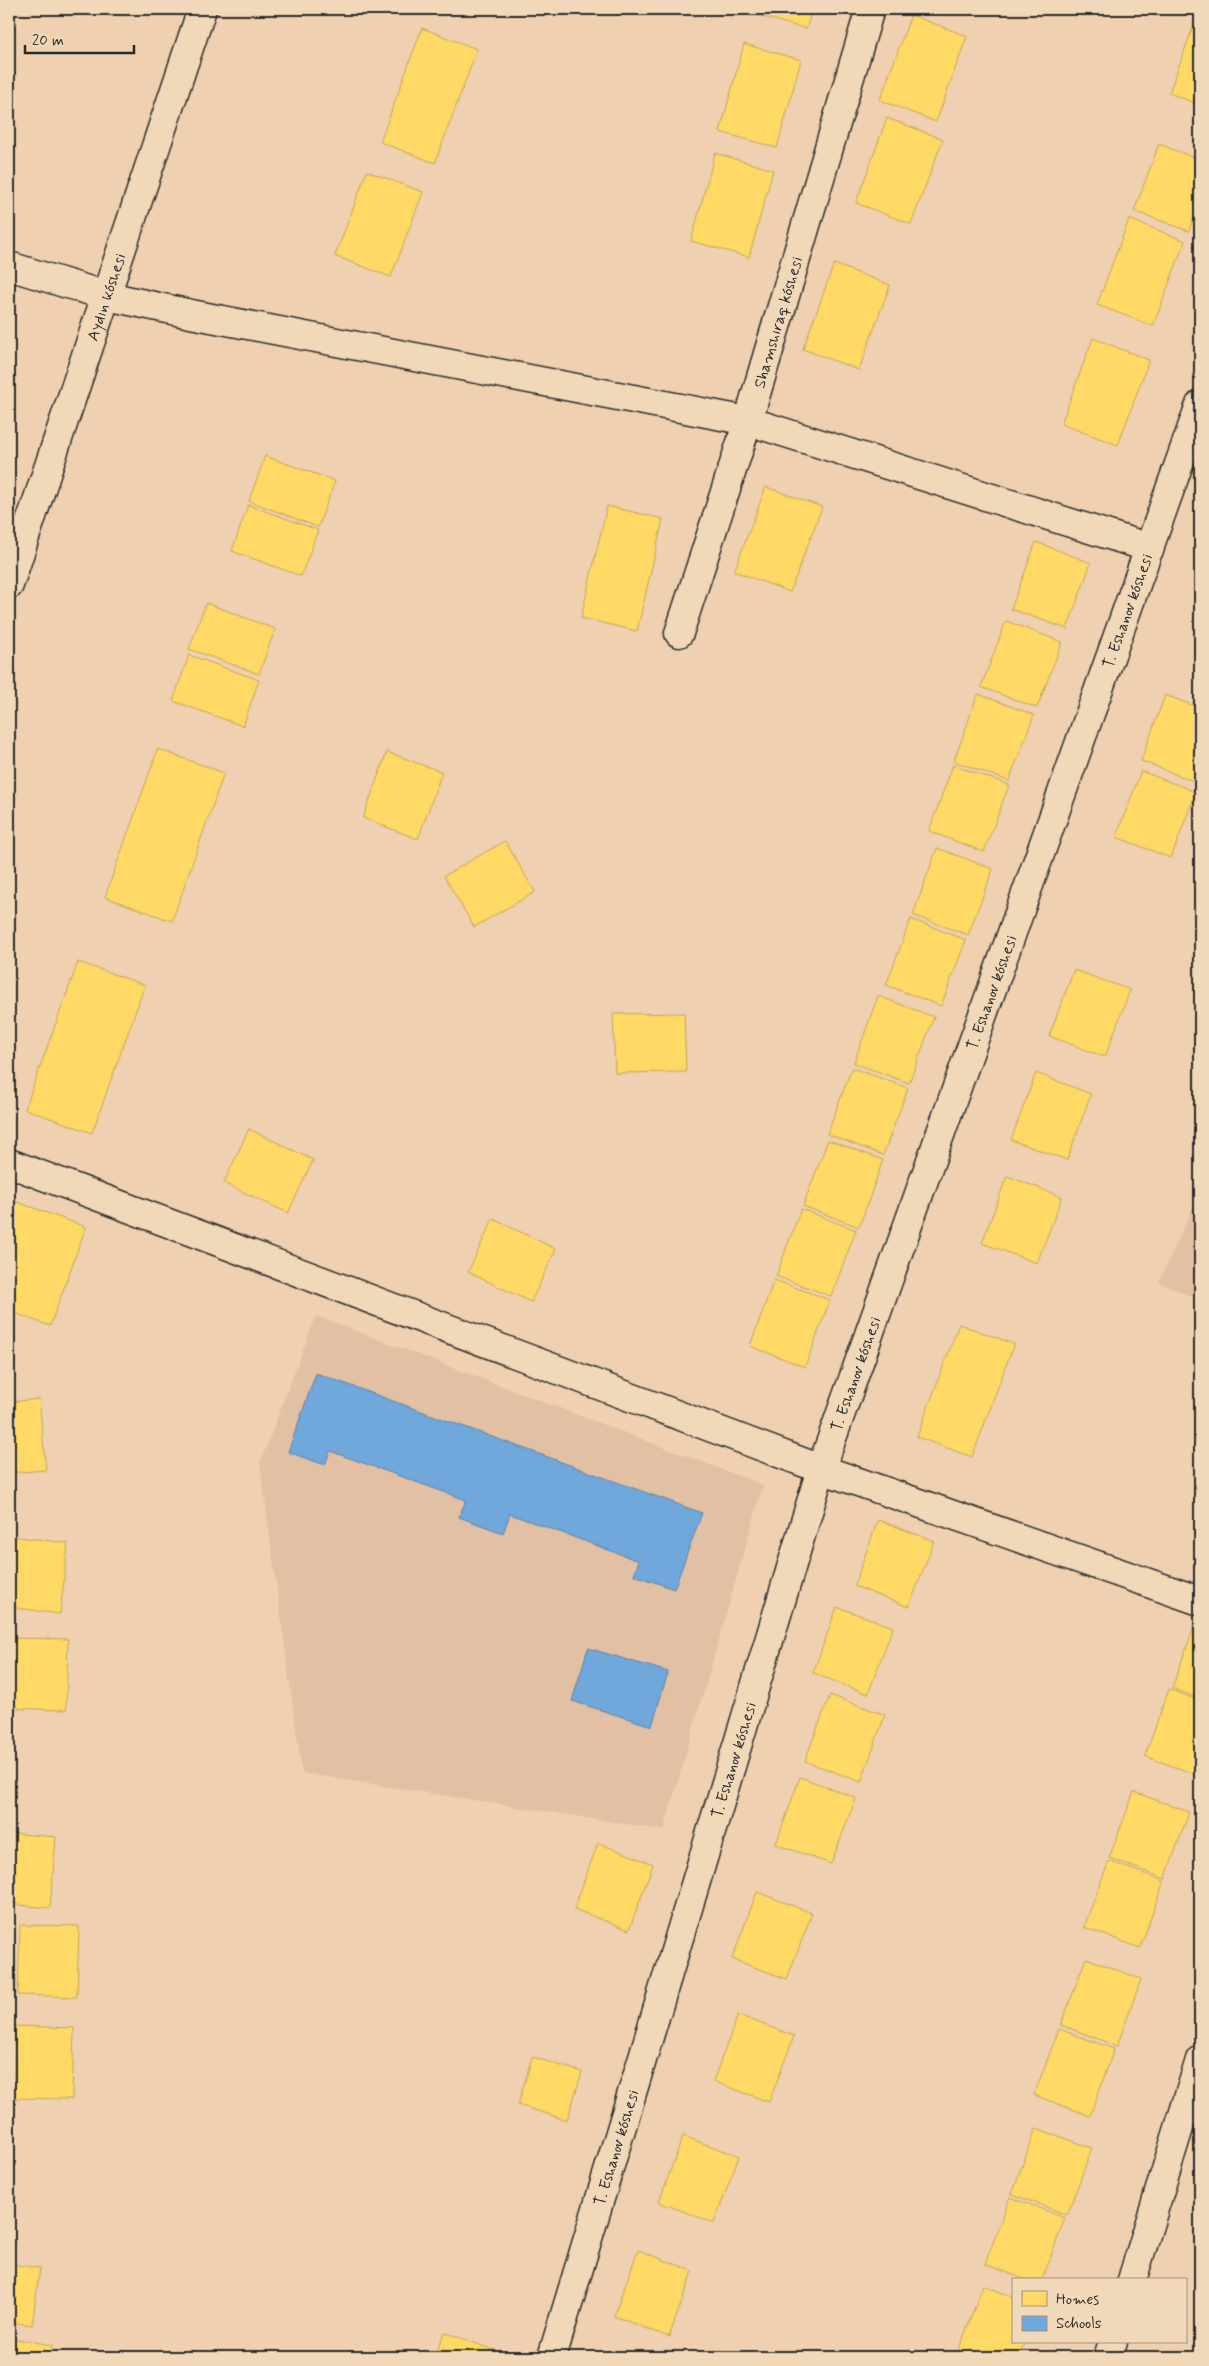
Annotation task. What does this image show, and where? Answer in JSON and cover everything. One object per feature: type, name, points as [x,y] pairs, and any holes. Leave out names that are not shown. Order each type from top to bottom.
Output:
[{"type":"street","name":"Aydın kóshesi","points":[[9,585],[202,9]]},
{"type":"street","name":"Shamshıraq kóshesi","points":[[679,633],[748,422],[870,9]]},
{"type":"street","points":[[9,266],[107,296],[748,422],[1150,548]]},
{"type":"street","name":"T. Eshanov kóshesi","points":[[552,2357],[821,1469],[1200,406]]},
{"type":"street","points":[[9,1163],[821,1469],[1200,1601]]},
{"type":"street","points":[[1133,2278],[1200,2060]]},
{"type":"street","points":[[1108,2357],[1112,2344]]},
{"type":"shaded area","points":[[1200,1191],[1200,1300],[1159,1282]]},
{"type":"shaded area","points":[[316,1316],[763,1485],[664,1830],[302,1773],[260,1463]]},
{"type":"building: Homes","points":[[750,9],[812,9],[806,29],[749,13]]},
{"type":"building: Homes","points":[[911,15],[967,36],[936,122],[880,100]]},
{"type":"building: Homes","points":[[1193,27],[1200,30],[1200,105],[1169,93]]},
{"type":"building: Homes","points":[[422,28],[477,49],[435,163],[380,142]]},
{"type":"building: Homes","points":[[744,44],[801,60],[777,148],[720,132]]},
{"type":"building: Homes","points":[[887,118],[943,139],[911,224],[856,203]]},
{"type":"building: Homes","points":[[1159,144],[1200,160],[1200,202],[1189,231],[1134,211]]},
{"type":"building: Homes","points":[[715,153],[773,170],[749,257],[691,241]]},
{"type":"building: Homes","points":[[367,171],[423,192],[391,277],[335,256]]},
{"type":"building: Homes","points":[[1129,219],[1185,241],[1153,326],[1097,305]]},
{"type":"building: Homes","points":[[834,264],[890,285],[859,370],[803,349]]},
{"type":"building: Homes","points":[[1093,338],[1149,360],[1118,445],[1061,424]]},
{"type":"building: Homes","points":[[265,456],[335,481],[318,527],[249,501]]},
{"type":"building: Homes","points":[[766,487],[822,507],[790,592],[734,571]]},
{"type":"building: Homes","points":[[248,505],[318,530],[301,576],[232,551]]},
{"type":"building: Homes","points":[[607,506],[663,519],[637,631],[581,618]]},
{"type":"building: Homes","points":[[1036,542],[1091,563],[1067,629],[1011,609]]},
{"type":"building: Homes","points":[[206,603],[275,629],[259,674],[189,649]]},
{"type":"building: Homes","points":[[1006,621],[1062,642],[1037,708],[981,687]]},
{"type":"building: Homes","points":[[189,655],[259,680],[243,726],[173,701]]},
{"type":"building: Homes","points":[[978,694],[1034,715],[1009,781],[954,761]]},
{"type":"building: Homes","points":[[1165,695],[1200,708],[1200,770],[1196,782],[1141,761]]},
{"type":"building: Homes","points":[[158,749],[224,773],[172,921],[105,897]]},
{"type":"building: Homes","points":[[387,752],[442,772],[418,839],[363,818]]},
{"type":"building: Homes","points":[[953,765],[1009,785],[984,852],[929,831]]},
{"type":"building: Homes","points":[[1141,771],[1196,792],[1171,858],[1116,837]]},
{"type":"building: Homes","points":[[505,841],[535,892],[474,927],[444,876]]},
{"type":"building: Homes","points":[[937,848],[993,869],[968,935],[913,915]]},
{"type":"building: Homes","points":[[911,919],[966,940],[941,1006],[886,985]]},
{"type":"building: Homes","points":[[78,962],[145,985],[92,1133],[25,1109]]},
{"type":"building: Homes","points":[[1074,970],[1130,990],[1105,1057],[1049,1036]]},
{"type":"building: Homes","points":[[878,996],[934,1017],[909,1083],[854,1063]]},
{"type":"building: Homes","points":[[684,1013],[686,1072],[615,1073],[613,1014]]},
{"type":"building: Homes","points":[[852,1068],[908,1088],[883,1155],[827,1134]]},
{"type":"building: Homes","points":[[1036,1073],[1091,1094],[1067,1160],[1011,1140]]},
{"type":"building: Homes","points":[[249,1129],[313,1160],[288,1213],[224,1183]]},
{"type":"building: Homes","points":[[828,1140],[883,1160],[859,1227],[803,1206]]},
{"type":"building: Homes","points":[[1007,1176],[1062,1197],[1037,1263],[982,1243]]},
{"type":"building: Homes","points":[[9,1199],[86,1227],[50,1326],[9,1311]]},
{"type":"building: Homes","points":[[801,1209],[856,1230],[831,1296],[776,1276]]},
{"type":"building: Homes","points":[[493,1219],[556,1249],[531,1302],[468,1272]]},
{"type":"building: Homes","points":[[774,1280],[830,1300],[805,1367],[750,1346]]},
{"type":"building: Homes","points":[[959,1324],[1014,1344],[972,1457],[917,1437]]},
{"type":"building: Homes","points":[[39,1399],[46,1470],[9,1473],[9,1402]]},
{"type":"building: Homes","points":[[878,1520],[934,1541],[909,1607],[854,1586]]},
{"type":"building: Homes","points":[[10,1536],[68,1543],[60,1614],[9,1607]]},
{"type":"building: Homes","points":[[837,1607],[893,1627],[868,1694],[813,1673]]},
{"type":"building: Homes","points":[[1196,1622],[1200,1623],[1200,1699],[1172,1688]]},
{"type":"building: Homes","points":[[9,1638],[68,1639],[66,1710],[9,1708]]},
{"type":"building: Homes","points":[[1169,1689],[1200,1701],[1200,1776],[1145,1756]]},
{"type":"building: Homes","points":[[830,1695],[885,1715],[861,1782],[805,1761]]},
{"type":"building: Homes","points":[[800,1777],[856,1798],[831,1864],[776,1844]]},
{"type":"building: Homes","points":[[1134,1792],[1189,1812],[1165,1879],[1109,1858]]},
{"type":"building: Homes","points":[[9,1833],[56,1837],[50,1908],[9,1904]]},
{"type":"building: Homes","points":[[598,1843],[653,1864],[629,1930],[574,1909]]},
{"type":"building: Homes","points":[[1109,1861],[1164,1881],[1140,1948],[1084,1927]]},
{"type":"building: Homes","points":[[757,1892],[812,1913],[787,1979],[732,1959]]},
{"type":"building: Homes","points":[[20,1925],[79,1926],[77,1997],[18,1995]]},
{"type":"building: Homes","points":[[1086,1958],[1141,1979],[1117,2046],[1061,2025]]},
{"type":"building: Homes","points":[[738,2015],[794,2036],[769,2102],[713,2081]]},
{"type":"building: Homes","points":[[15,2026],[74,2028],[72,2099],[13,2098]]},
{"type":"building: Homes","points":[[1059,2029],[1114,2049],[1090,2116],[1034,2095]]},
{"type":"building: Homes","points":[[532,2057],[582,2072],[567,2120],[518,2105]]},
{"type":"building: Homes","points":[[1036,2128],[1092,2148],[1067,2215],[1012,2194]]},
{"type":"building: Homes","points":[[683,2136],[739,2156],[714,2223],[659,2202]]},
{"type":"building: Homes","points":[[1010,2197],[1065,2218],[1043,2278],[1022,2278],[985,2264]]},
{"type":"building: Homes","points":[[638,2250],[693,2271],[669,2337],[614,2316]]},
{"type":"building: Homes","points":[[9,2264],[40,2268],[32,2325],[9,2322]]},
{"type":"building: Homes","points":[[983,2285],[1012,2297],[1012,2344],[1023,2344],[1019,2357],[974,2357],[958,2352]]},
{"type":"building: Homes","points":[[444,2332],[500,2352],[498,2357],[435,2357]]},
{"type":"building: Homes","points":[[9,2338],[53,2345],[51,2357],[9,2357]]},
{"type":"building: Schools","points":[[316,1373],[702,1513],[674,1589],[634,1575],[639,1561],[510,1514],[503,1533],[459,1517],[466,1500],[330,1451],[325,1465],[288,1452]]},
{"type":"building: Schools","points":[[588,1648],[668,1672],[652,1726],[572,1701]]}]
